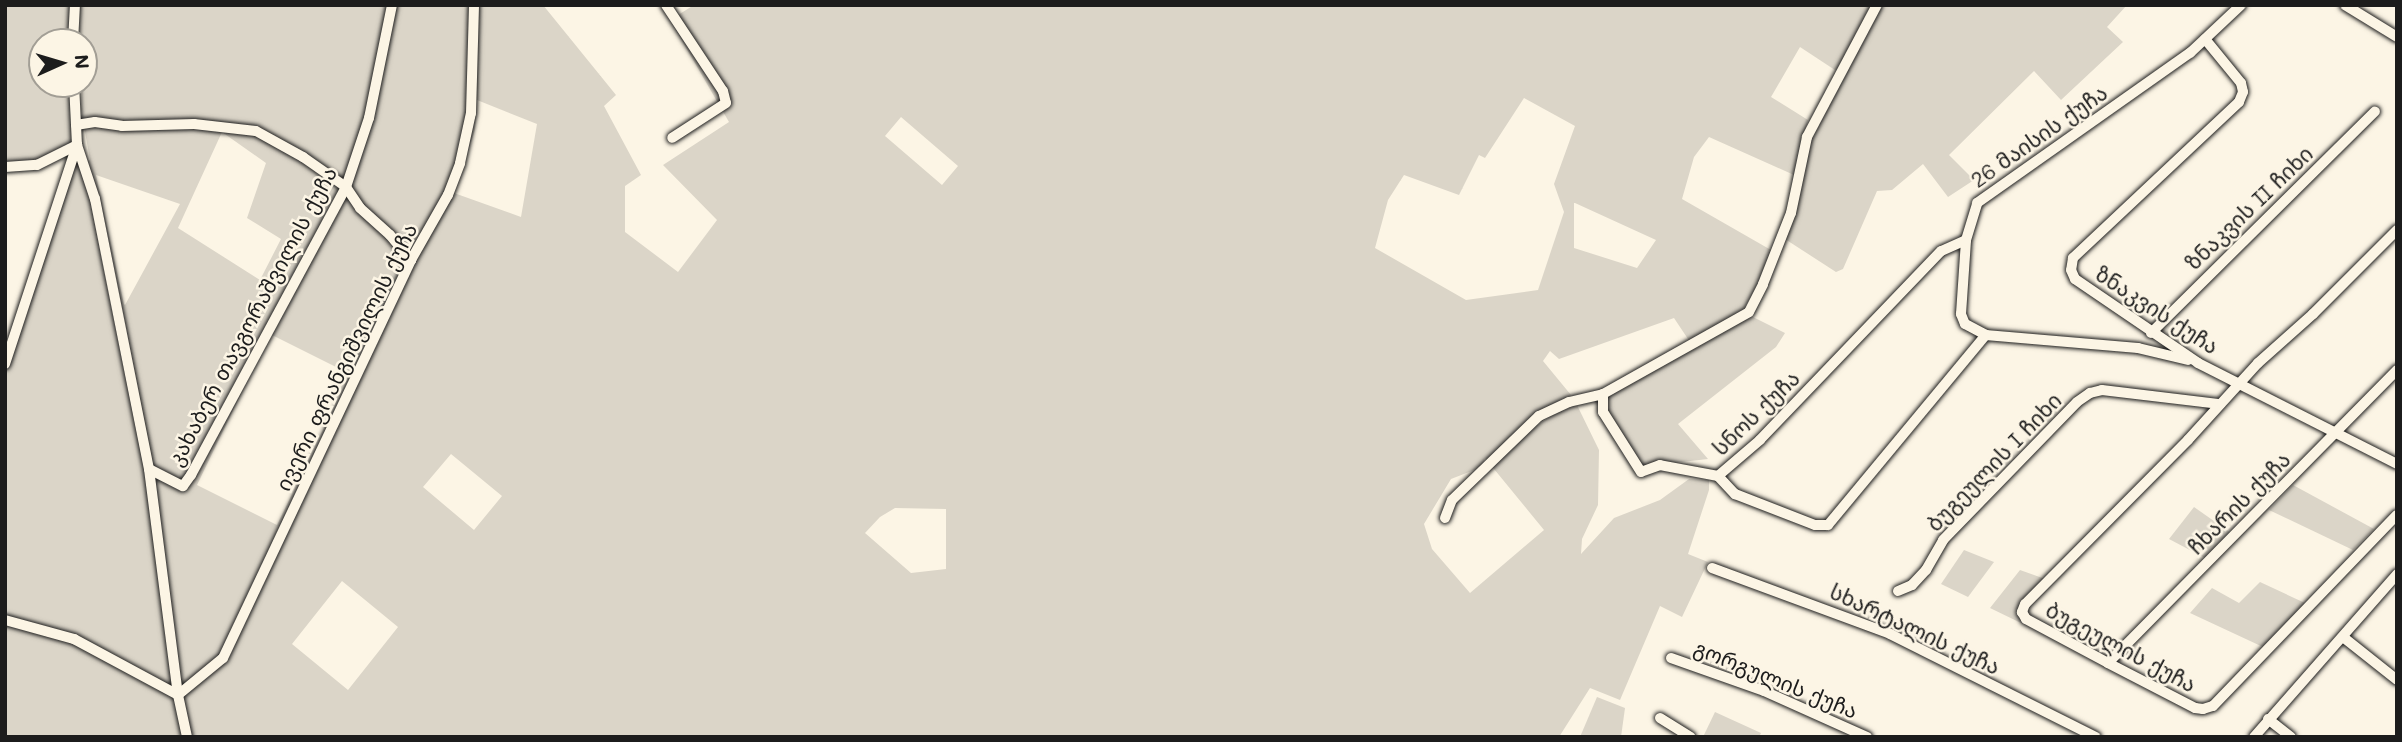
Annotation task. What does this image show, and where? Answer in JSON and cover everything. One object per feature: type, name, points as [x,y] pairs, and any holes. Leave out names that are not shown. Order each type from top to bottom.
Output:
[{"type":"street","points":[[74,28],[75,5]]},
{"type":"street","name":"კახაბერ თავგორაშვილის ქუჩა","points":[[149,469],[183,486],[191,475],[346,187],[369,118],[392,5]]},
{"type":"street","name":"ივერი ფრანგიშვილის ქუჩა","points":[[178,695],[223,658],[411,260],[448,195],[465,144],[471,113],[474,5]]},
{"type":"street","points":[[666,5],[723,91],[726,103],[672,138]]},
{"type":"street","points":[[1445,518],[1452,500],[1539,416],[1569,402],[1603,394],[1749,312],[1791,213],[1807,137],[1877,5]]},
{"type":"street","name":"26 მაისის ქუჩა","points":[[1986,335],[1965,324],[1961,314],[1966,240],[1977,203],[2190,53],[2241,5]]},
{"type":"street","points":[[2345,5],[2397,37]]},
{"type":"street","name":"ზნაკვის ქუჩა","points":[[2205,39],[2241,83],[2244,92],[2239,102],[2073,258],[2071,270],[2075,279],[2198,363],[2397,464]]},
{"type":"street","points":[[75,98],[77,145],[95,199],[149,469],[178,695],[187,737]]},
{"type":"street","name":"ზნაკვის II ჩიხი","points":[[2151,333],[2375,111]]},
{"type":"street","points":[[76,125],[95,121],[122,126],[194,124],[256,131],[303,157],[346,187],[360,208],[390,235],[411,260]]},
{"type":"street","points":[[5,167],[37,165],[77,145]]},
{"type":"street","points":[[5,364],[11,327],[77,145]]},
{"type":"street","name":"ბუგეულის ქუჩა","points":[[2397,230],[2238,384],[2188,440],[2025,604],[2022,612],[2026,619],[2195,708],[2213,706],[2397,514]]},
{"type":"street","name":"სნოს ქუჩა","points":[[1966,240],[1941,251],[1760,440],[1718,476],[1735,494],[1815,525],[1828,525],[1986,335]]},
{"type":"street","points":[[1986,335],[2138,348],[2198,363]]},
{"type":"street","name":"ჩხარის ქუჩა","points":[[2108,663],[2397,370]]},
{"type":"street","name":"ბუგეულის I ჩიხი","points":[[1898,591],[1912,585],[1926,570],[1943,540],[2077,402],[2091,393],[2102,390],[2220,404]]},
{"type":"street","points":[[1603,394],[1603,412],[1641,472],[1660,466],[1718,476]]},
{"type":"street","name":"სხარტალის ქუჩა","points":[[1712,568],[1890,634],[2096,737]]},
{"type":"street","points":[[2253,737],[2397,573]]},
{"type":"street","points":[[5,620],[74,639],[178,695]]},
{"type":"street","points":[[2343,637],[2397,680]]},
{"type":"street","name":"გორგულის ქუჩა","points":[[1671,658],[1764,691],[1867,737]]},
{"type":"street","points":[[1660,718],[1691,737]]},
{"type":"street","points":[[2268,719],[2291,737]]},
{"type":"shaded area","points":[[5,5],[70,5],[69,28],[28,28],[28,98],[70,98],[72,144],[33,161],[5,163]]},
{"type":"shaded area","points":[[80,5],[543,5],[616,95],[604,106],[641,175],[625,186],[625,232],[678,272],[717,220],[663,165],[729,122],[670,20],[694,5],[1873,5],[1838,72],[1800,47],[1771,97],[1808,120],[1794,175],[1709,137],[1694,157],[1682,199],[1771,250],[1763,277],[1742,311],[1690,342],[1674,318],[1559,359],[1550,351],[1543,361],[1571,395],[1531,415],[1538,425],[1552,415],[1577,405],[1599,450],[1598,505],[1582,539],[1581,554],[1614,518],[1660,500],[1689,479],[1709,480],[1709,490],[1688,554],[1708,562],[1682,617],[1660,606],[1620,700],[1590,688],[1559,737],[5,737],[5,374],[75,164],[90,160],[81,98],[98,98],[98,28],[79,28]],"holes":[[[1524,98],[1575,126],[1554,184],[1564,212],[1538,290],[1466,300],[1375,248],[1388,200],[1404,175],[1459,195],[1479,155],[1485,158]],[[477,100],[537,124],[521,217],[454,193],[475,130]],[[901,117],[958,166],[942,185],[885,136]],[[222,132],[266,163],[247,218],[281,239],[260,280],[178,228]],[[96,175],[180,204],[124,304]],[[1574,203],[1656,240],[1637,268],[1574,248]],[[270,334],[350,374],[277,525],[197,485]],[[451,454],[502,496],[474,530],[423,487]],[[1485,458],[1544,530],[1470,593],[1432,549],[1424,524],[1451,479],[1482,467]],[[895,508],[946,509],[946,569],[911,573],[865,533],[880,517]],[[342,581],[398,627],[348,690],[292,644]]]},
{"type":"shaded area","points":[[1880,5],[2127,5],[2107,27],[2123,42],[2061,100],[2034,71],[1949,155],[1974,180],[1948,197],[1923,164],[1892,190],[1877,191],[1843,269],[1836,272],[1785,239],[1811,138]]},
{"type":"shaded area","points":[[1751,316],[1785,333],[1776,347],[1678,424],[1708,459],[1646,466],[1640,463],[1607,413],[1607,398],[1640,375]]},
{"type":"shaded area","points":[[2293,485],[2374,529],[2353,550],[2269,510]]},
{"type":"shaded area","points":[[2194,507],[2231,533],[2205,558],[2169,539]]},
{"type":"shaded area","points":[[1964,550],[1994,562],[1968,597],[1941,584]]},
{"type":"shaded area","points":[[2020,570],[2045,579],[2018,614],[2023,624],[1990,608]]},
{"type":"shaded area","points":[[2260,582],[2305,603],[2263,647],[2190,613],[2212,588],[2239,603]]},
{"type":"shaded area","points":[[1597,697],[1625,708],[1621,737],[1580,737]]},
{"type":"shaded area","points":[[1715,712],[1761,733],[1759,737],[1703,737]]}]
